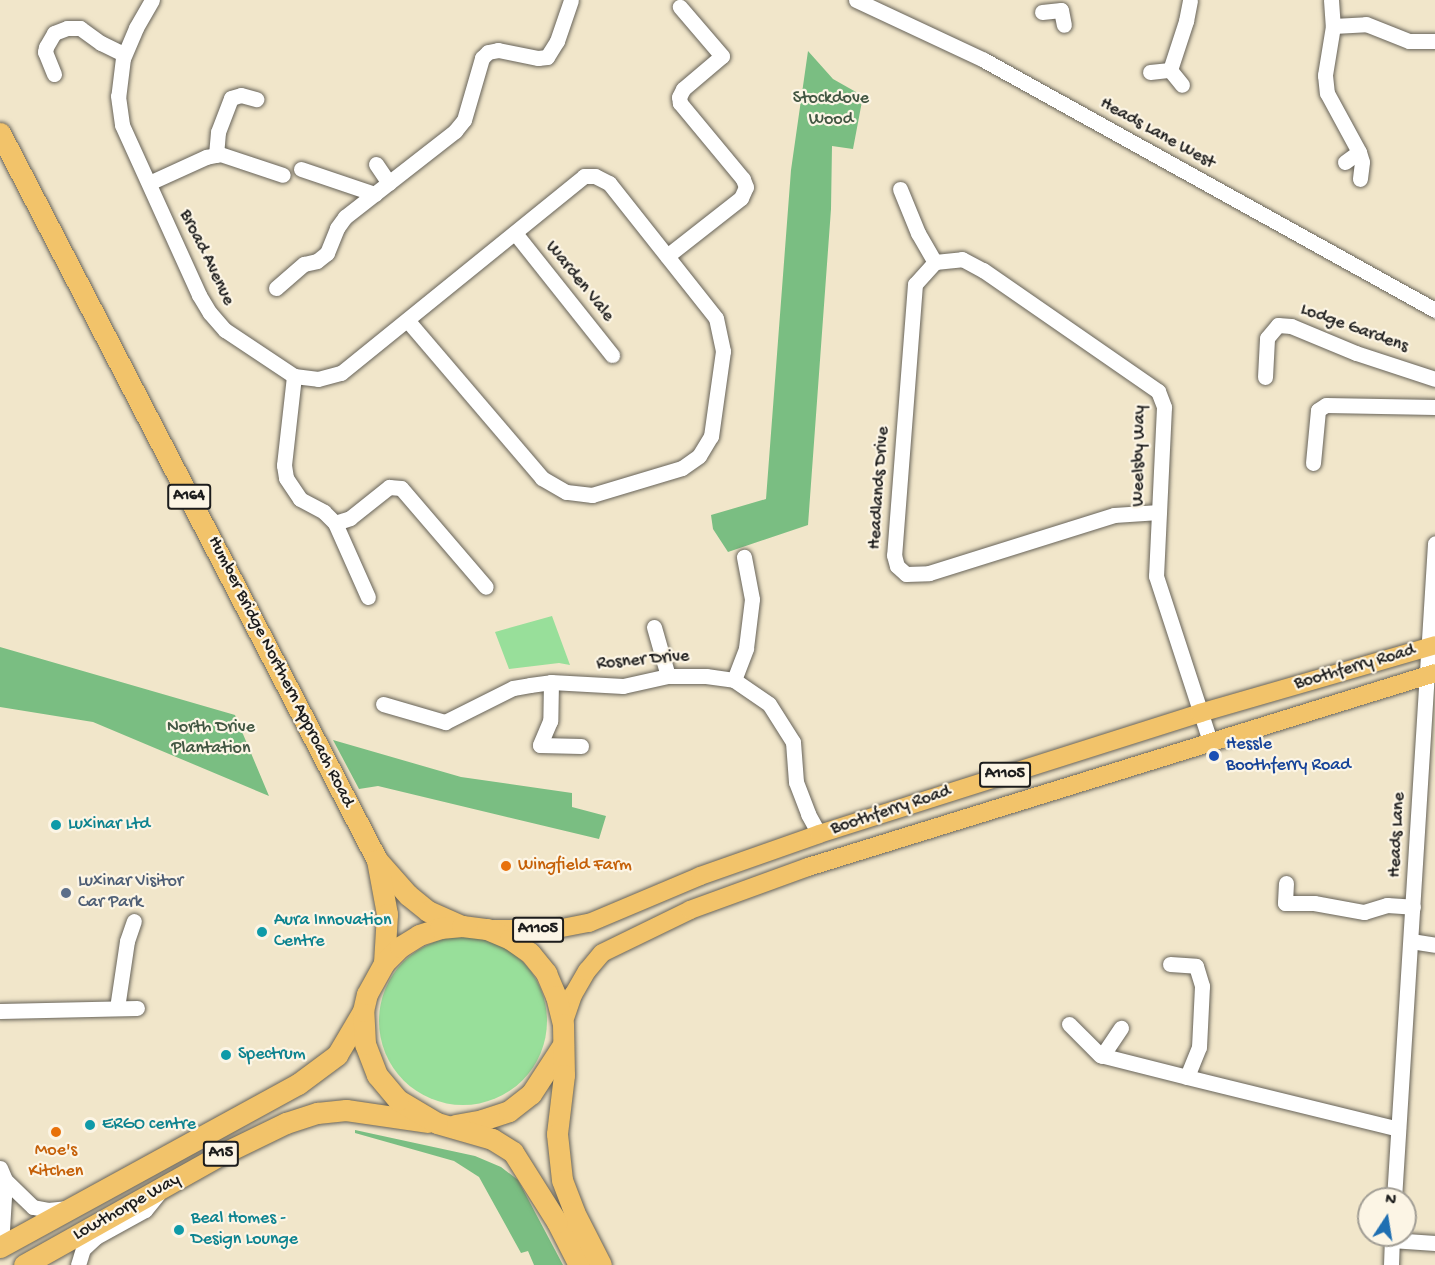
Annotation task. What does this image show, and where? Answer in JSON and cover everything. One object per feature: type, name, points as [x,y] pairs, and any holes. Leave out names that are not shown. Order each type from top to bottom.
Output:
[{"type":"highway","name":"Humber Bridge Northern Approach Road","points":[[0,133],[377,860]]},
{"type":"highway","name":"A164","points":[[377,860],[408,895],[428,911],[462,926]]},
{"type":"highway","name":"A164","points":[[377,860],[387,914],[384,963]]},
{"type":"highway","points":[[563,1034],[548,1072],[531,1094],[509,1111],[482,1120],[444,1124],[398,1100],[377,1075],[365,1044],[363,1011],[367,994],[384,963],[400,947],[419,935],[440,928],[462,926],[487,929],[510,939],[535,960],[553,988],[563,1034],[564,1075],[557,1134],[562,1180],[574,1212],[602,1265]]},
{"type":"highway","name":"Lowthorpe Way","points":[[1,1246],[298,1084],[337,1055],[363,1011]]},
{"type":"highway","name":"Lowthorpe Way","points":[[24,1265],[218,1156],[286,1123],[317,1113],[346,1110],[444,1124]]},
{"type":"highway","name":"A15","points":[[444,1124],[492,1139],[513,1152],[557,1222],[579,1265]]},
{"type":"main road","name":"Boothferry Road","points":[[487,929],[557,929],[589,922],[700,876],[819,834],[1200,713],[1431,646]]},
{"type":"main road","name":"Boothferry Road","points":[[563,1034],[573,995],[587,971],[602,953],[681,915],[807,867],[1210,741],[1431,675]]},
{"type":"street","name":"Broad Avenue","points":[[153,0],[124,54],[118,81],[122,124],[210,313],[230,334],[294,376],[318,379],[341,374],[584,176],[595,177],[609,183],[716,318],[720,328],[723,351],[711,436],[699,456],[682,468],[592,495],[566,492],[542,478],[408,321]]},
{"type":"street","points":[[276,288],[304,264],[317,261],[327,253],[337,228],[345,217],[455,131],[464,120],[482,58],[488,52],[498,50],[538,58],[546,57],[553,50],[571,0]]},
{"type":"street","name":"Heads Lane West","points":[[856,0],[984,60],[1435,310]]},
{"type":"street","points":[[1170,70],[1186,21],[1190,0]]},
{"type":"street","points":[[1331,0],[1333,26],[1325,75],[1327,93],[1359,152],[1362,162],[1360,179]]},
{"type":"street","points":[[1042,12],[1064,5],[1064,25]]},
{"type":"street","points":[[667,256],[741,198],[746,187],[743,179],[680,103],[679,97],[683,89],[722,56],[680,7]]},
{"type":"street","points":[[1333,26],[1366,24],[1409,41],[1435,40]]},
{"type":"street","points":[[54,74],[45,52],[46,47],[54,33],[67,28],[80,28],[101,43],[124,54]]},
{"type":"street","points":[[1150,72],[1170,70]]},
{"type":"street","points":[[1170,70],[1182,85]]},
{"type":"street","points":[[216,154],[217,138],[231,98],[241,95],[256,99]]},
{"type":"street","points":[[1345,162],[1359,152]]},
{"type":"street","points":[[149,183],[216,154],[283,174]]},
{"type":"street","points":[[376,164],[389,183]]},
{"type":"street","points":[[301,169],[375,194]]},
{"type":"street","points":[[900,189],[918,233],[935,262]]},
{"type":"street","name":"Warden Vale","points":[[515,233],[612,354]]},
{"type":"street","name":"Weelsby Way","points":[[935,262],[962,259],[983,270],[1158,391],[1164,406],[1156,576],[1210,741]]},
{"type":"street","name":"Headlands Drive","points":[[935,262],[915,284],[894,555],[897,566],[906,574],[929,573],[1114,515],[1160,512]]},
{"type":"street","name":"Lodge Gardens","points":[[1265,377],[1267,338],[1278,325],[1291,326],[1356,353],[1435,379]]},
{"type":"street","points":[[294,376],[284,465],[286,478],[300,499],[324,512],[335,523],[368,597]]},
{"type":"street","points":[[1313,463],[1318,410],[1326,405],[1435,407]]},
{"type":"street","points":[[335,523],[350,518],[389,487],[401,488],[486,587]]},
{"type":"street","name":"Heads Lane","points":[[1395,1187],[1431,675],[1435,543]]},
{"type":"street","points":[[734,680],[746,648],[752,599],[744,557]]},
{"type":"street","points":[[656,626],[668,676]]},
{"type":"street","name":"Rosner Drive","points":[[383,704],[445,722],[513,688],[551,682],[623,686],[668,676],[706,676],[734,680],[770,704],[793,742],[796,782],[808,814],[819,834]]},
{"type":"street","points":[[551,682],[550,721],[540,745],[582,746]]},
{"type":"street","points":[[1286,883],[1284,910],[1314,903],[1364,912],[1387,905],[1413,907]]},
{"type":"street","points":[[117,1008],[127,942],[134,921]]},
{"type":"street","points":[[1411,941],[1435,945]]},
{"type":"street","points":[[1170,964],[1196,966],[1202,986],[1199,1047],[1187,1077]]},
{"type":"street","points":[[0,1011],[137,1008]]},
{"type":"street","points":[[0,1017],[23,1011]]},
{"type":"street","points":[[1069,1024],[1102,1056],[1398,1129]]},
{"type":"street","points":[[1102,1056],[1121,1028]]},
{"type":"street","points":[[3,1174],[33,1207],[48,1210],[72,1207]]},
{"type":"street","points":[[1,1246],[3,1174]]},
{"type":"street","points":[[78,1265],[83,1249],[96,1237],[145,1210],[161,1189]]},
{"type":"street","points":[[1417,1241],[1435,1243]]},
{"type":"street","points":[[1391,1247],[1391,1265]]},
{"type":"green space","name":"Stockdove Wood","points":[[808,51],[833,79],[863,96],[853,149],[832,146],[831,209],[808,525],[728,552],[713,529],[711,515],[766,499],[791,170]]},
{"type":"green space","points":[[552,616],[570,665],[559,663],[509,669],[495,632]]},
{"type":"green space","name":"North Drive Plantation","points":[[0,647],[235,715],[269,796],[93,722],[0,707]]},
{"type":"green space","points":[[333,740],[461,777],[572,793],[572,807],[606,816],[599,839],[378,786],[359,789]]},
{"type":"green space","points":[[463,937],[495,943],[510,951],[522,962],[533,974],[541,989],[547,1021],[541,1053],[533,1068],[522,1080],[510,1091],[495,1099],[463,1105],[431,1099],[416,1091],[404,1080],[393,1068],[385,1053],[379,1021],[385,989],[393,974],[404,962],[416,951],[431,943]]},
{"type":"green space","points":[[355,1130],[475,1156],[501,1167],[518,1180],[563,1265],[534,1265],[528,1251],[521,1253],[479,1177],[454,1161],[355,1133]]},
{"type":"place","name":"Hessle Boothferry Road","points":[[1214,756]]},
{"type":"place","name":"Luxinar Ltd","points":[[56,825]]},
{"type":"place","name":"Wingfield Farm","points":[[506,866]]},
{"type":"place","name":"Luxinar Visitor Car Park","points":[[66,893]]},
{"type":"place","name":"Aura Innovation Centre","points":[[262,932]]},
{"type":"place","name":"Spectrum","points":[[226,1055]]},
{"type":"place","name":"ERGO centre","points":[[90,1125]]},
{"type":"place","name":"Moe's Kitchen","points":[[56,1132]]},
{"type":"place","name":"Beal Homes - Design Lounge","points":[[179,1230]]}]
